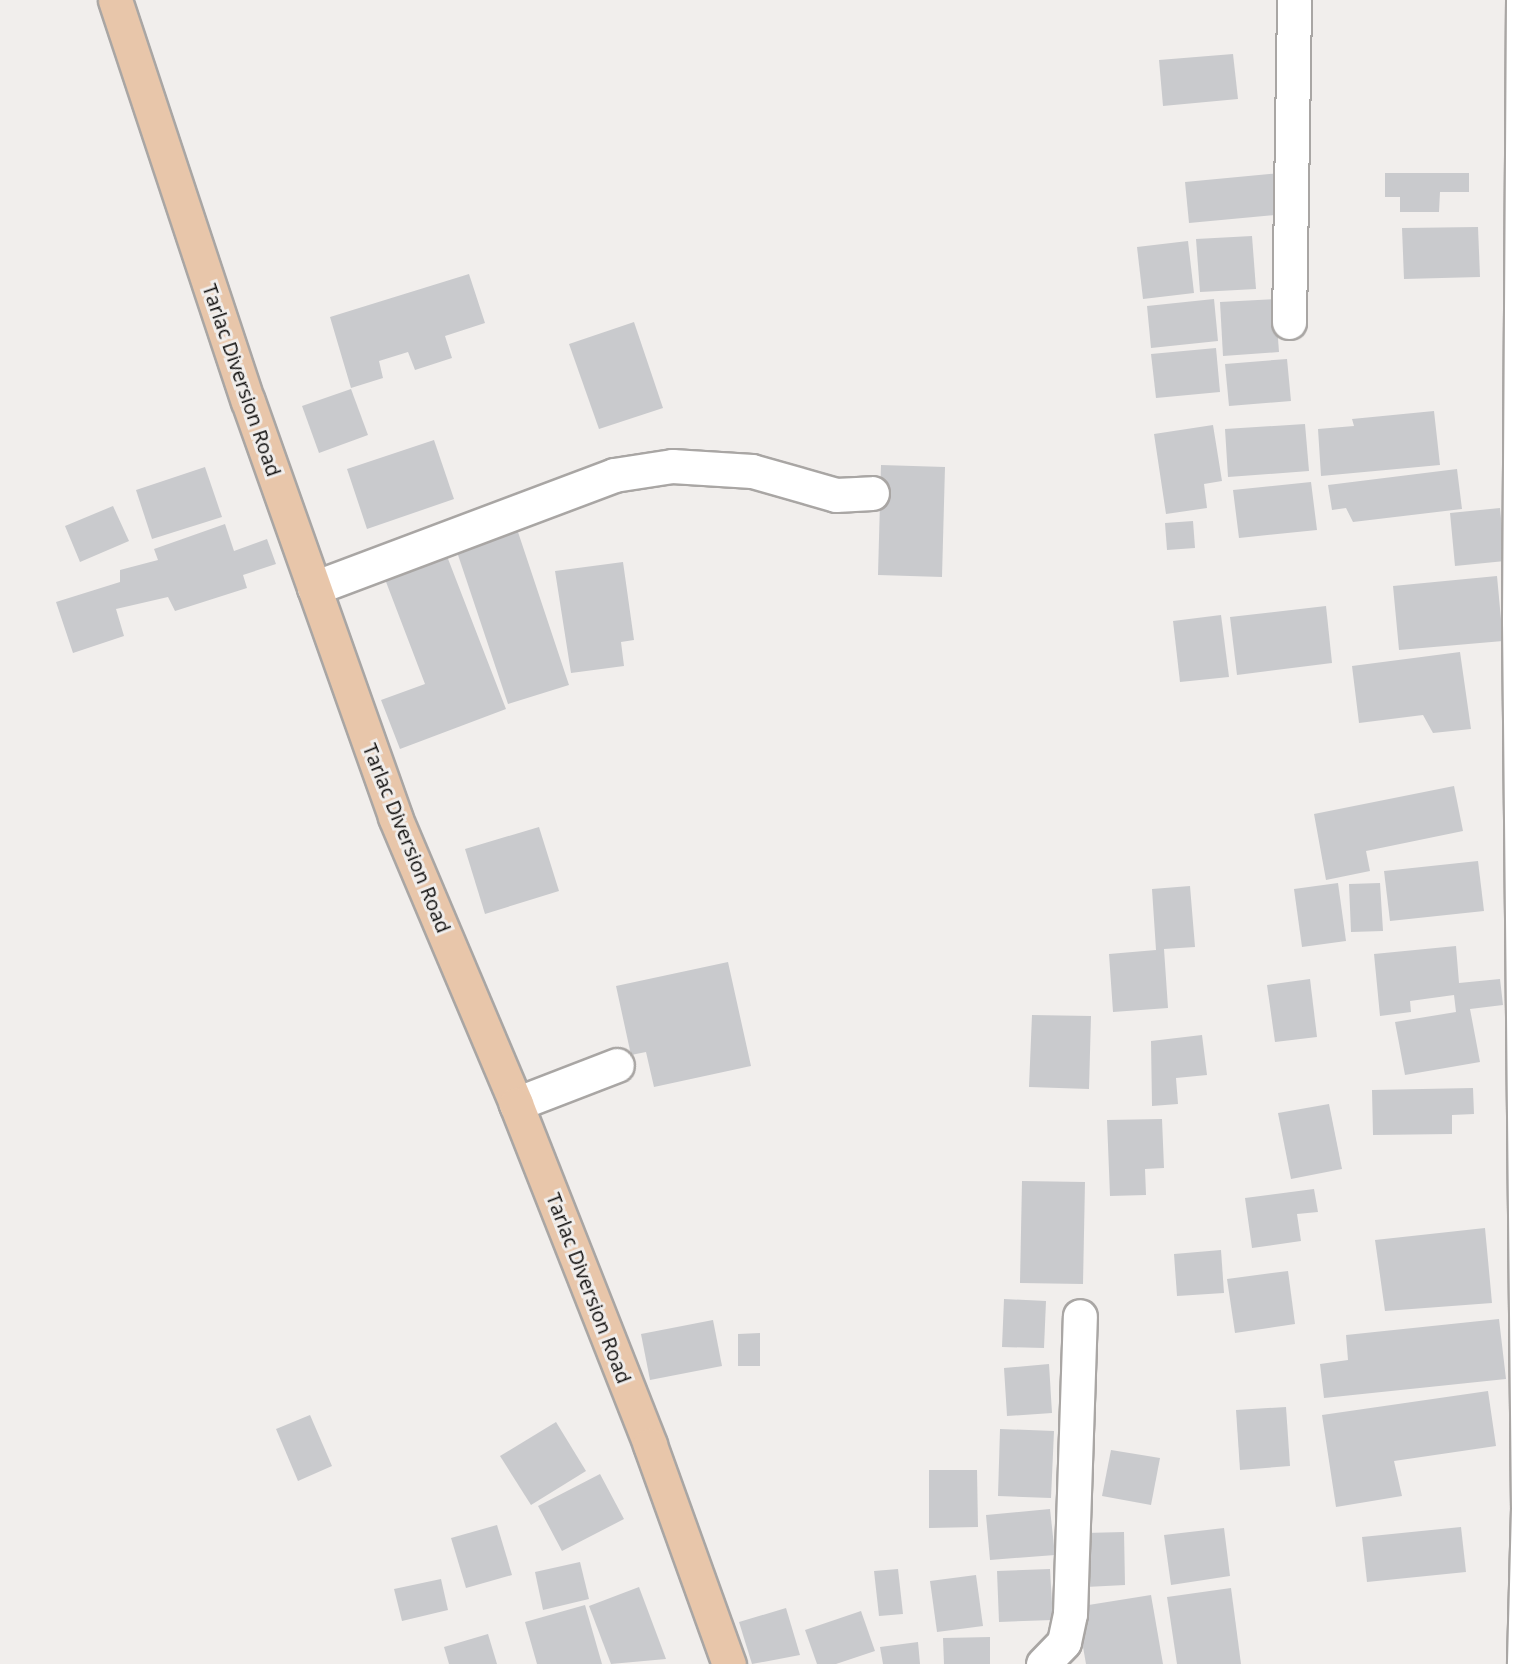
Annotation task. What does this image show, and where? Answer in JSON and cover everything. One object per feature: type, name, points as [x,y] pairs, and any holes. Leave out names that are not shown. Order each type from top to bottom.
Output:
[{"type":"main road","name":"Tarlac Diversion Road","points":[[115,0],[314,588],[395,817],[516,1104],[650,1445],[729,1664]]},
{"type":"street","points":[[1288,322],[1294,0]]},
{"type":"street","points":[[1523,0],[1528,1508],[1524,1664]]},
{"type":"street","points":[[314,588],[614,476],[672,466],[752,471],[836,495],[872,493]]},
{"type":"street","points":[[516,1104],[617,1065]]},
{"type":"street","points":[[1043,1664],[1064,1642],[1070,1614],[1080,1316]]},
{"type":"building","points":[[1233,54],[1238,99],[1163,106],[1159,60]]},
{"type":"building","points":[[1281,173],[1285,214],[1189,223],[1185,182]]},
{"type":"building","points":[[1385,173],[1469,173],[1469,192],[1440,192],[1439,212],[1400,212],[1400,197],[1385,197]]},
{"type":"building","points":[[1478,227],[1480,277],[1404,279],[1402,228]]},
{"type":"building","points":[[1252,236],[1256,289],[1200,292],[1196,239]]},
{"type":"building","points":[[1188,241],[1194,293],[1143,299],[1137,247]]},
{"type":"building","points":[[469,274],[485,323],[445,336],[452,358],[415,370],[408,352],[379,361],[383,378],[351,388],[330,317]]},
{"type":"building","points":[[1214,299],[1218,341],[1151,348],[1147,306]]},
{"type":"building","points":[[1275,299],[1279,352],[1223,356],[1220,302]]},
{"type":"building","points":[[634,322],[663,408],[599,429],[569,344]]},
{"type":"building","points":[[1216,348],[1220,392],[1156,398],[1151,354]]},
{"type":"building","points":[[1287,359],[1291,401],[1229,406],[1225,364]]},
{"type":"building","points":[[351,389],[368,435],[319,453],[302,406]]},
{"type":"building","points":[[1434,411],[1440,465],[1321,476],[1318,429],[1354,426],[1352,419]]},
{"type":"building","points":[[1305,424],[1309,471],[1228,477],[1225,429]]},
{"type":"building","points":[[1213,425],[1222,481],[1204,484],[1207,508],[1166,514],[1154,434]]},
{"type":"building","points":[[434,440],[454,499],[367,529],[347,469]]},
{"type":"building","points":[[881,465],[945,467],[942,577],[878,575]]},
{"type":"building","points":[[205,467],[222,517],[152,539],[136,490]]},
{"type":"building","points":[[1457,469],[1462,509],[1353,522],[1346,508],[1332,510],[1328,485]]},
{"type":"building","points":[[1311,482],[1317,530],[1239,538],[1233,490]]},
{"type":"building","points":[[113,506],[129,541],[80,562],[65,526]]},
{"type":"building","points":[[1500,508],[1505,561],[1455,566],[1450,513]]},
{"type":"building","points":[[1193,521],[1195,548],[1167,550],[1165,523]]},
{"type":"building","points":[[515,523],[569,685],[508,704],[454,543]]},
{"type":"building","points":[[225,524],[234,551],[267,539],[276,564],[243,575],[247,588],[175,611],[168,597],[116,609],[124,636],[73,653],[56,602],[120,582],[120,570],[158,560],[154,549]]},
{"type":"building","points":[[445,551],[506,709],[400,749],[381,700],[425,684],[383,574]]},
{"type":"building","points":[[623,562],[634,640],[621,642],[624,666],[571,673],[555,571]]},
{"type":"building","points":[[1497,576],[1503,641],[1399,650],[1393,586]]},
{"type":"building","points":[[1326,606],[1332,663],[1237,675],[1230,617]]},
{"type":"building","points":[[1221,615],[1229,677],[1180,682],[1173,621]]},
{"type":"building","points":[[1460,652],[1471,729],[1433,733],[1423,715],[1359,723],[1352,666]]},
{"type":"building","points":[[1454,786],[1463,831],[1366,851],[1370,871],[1326,880],[1314,814]]},
{"type":"building","points":[[539,827],[559,891],[485,914],[465,849]]},
{"type":"building","points":[[1478,861],[1484,911],[1390,921],[1384,871]]},
{"type":"building","points":[[1338,883],[1346,941],[1302,947],[1294,889]]},
{"type":"building","points":[[1380,883],[1383,931],[1351,932],[1349,884]]},
{"type":"building","points":[[1190,886],[1195,947],[1164,949],[1168,1008],[1113,1012],[1109,954],[1156,950],[1152,889]]},
{"type":"building","points":[[1456,946],[1459,983],[1500,979],[1503,1005],[1470,1009],[1480,1062],[1405,1075],[1395,1022],[1456,1012],[1454,995],[1410,1001],[1411,1012],[1380,1016],[1374,954]]},
{"type":"building","points":[[728,962],[751,1066],[654,1087],[646,1052],[631,1055],[616,986]]},
{"type":"building","points":[[1310,979],[1317,1037],[1275,1042],[1267,985]]},
{"type":"building","points":[[1032,1015],[1091,1016],[1089,1089],[1029,1087]]},
{"type":"building","points":[[1202,1035],[1207,1075],[1176,1078],[1178,1104],[1152,1106],[1151,1041]]},
{"type":"building","points":[[1473,1088],[1474,1114],[1452,1115],[1452,1134],[1373,1135],[1372,1090]]},
{"type":"building","points":[[1329,1104],[1342,1169],[1291,1179],[1278,1113]]},
{"type":"building","points":[[1162,1119],[1164,1168],[1145,1169],[1146,1195],[1110,1196],[1107,1120]]},
{"type":"building","points":[[1022,1181],[1085,1182],[1083,1284],[1020,1283]]},
{"type":"building","points":[[1314,1189],[1318,1212],[1297,1214],[1301,1241],[1252,1248],[1245,1198]]},
{"type":"building","points":[[1485,1228],[1492,1303],[1385,1311],[1375,1240]]},
{"type":"building","points":[[1221,1250],[1224,1293],[1177,1296],[1174,1254]]},
{"type":"building","points":[[1288,1271],[1295,1324],[1235,1333],[1227,1279]]},
{"type":"building","points":[[1004,1299],[1046,1301],[1044,1348],[1002,1347]]},
{"type":"building","points":[[1499,1319],[1506,1379],[1324,1398],[1320,1364],[1348,1360],[1346,1335]]},
{"type":"building","points":[[713,1320],[722,1366],[650,1380],[641,1334]]},
{"type":"building","points":[[760,1333],[760,1366],[738,1366],[738,1334]]},
{"type":"building","points":[[1049,1364],[1052,1413],[1007,1416],[1004,1368]]},
{"type":"building","points":[[1488,1391],[1496,1446],[1394,1461],[1402,1496],[1336,1507],[1322,1415]]},
{"type":"building","points":[[1286,1407],[1290,1466],[1240,1470],[1236,1410]]},
{"type":"building","points":[[310,1415],[332,1466],[298,1481],[276,1429]]},
{"type":"building","points":[[556,1422],[586,1471],[531,1505],[500,1456]]},
{"type":"building","points":[[1000,1429],[1054,1431],[1051,1498],[998,1496]]},
{"type":"building","points":[[1111,1450],[1160,1458],[1151,1505],[1102,1496]]},
{"type":"building","points":[[929,1470],[977,1470],[978,1527],[929,1528]]},
{"type":"building","points":[[600,1474],[624,1519],[562,1551],[538,1506]]},
{"type":"building","points":[[1050,1509],[1055,1555],[990,1560],[986,1515]]},
{"type":"building","points":[[497,1525],[512,1575],[466,1588],[451,1538]]},
{"type":"building","points":[[1461,1527],[1466,1572],[1367,1582],[1362,1537]]},
{"type":"building","points":[[1224,1528],[1230,1576],[1171,1585],[1164,1535]]},
{"type":"building","points":[[1124,1532],[1125,1585],[1086,1587],[1085,1533]]},
{"type":"building","points":[[580,1562],[589,1599],[543,1610],[535,1572]]},
{"type":"building","points":[[898,1569],[903,1614],[879,1616],[874,1571]]},
{"type":"building","points":[[1050,1569],[1053,1620],[999,1622],[997,1571]]},
{"type":"building","points":[[976,1575],[983,1626],[937,1632],[930,1581]]},
{"type":"building","points":[[441,1579],[448,1610],[402,1621],[394,1589]]},
{"type":"building","points":[[639,1587],[666,1659],[611,1664],[589,1606]]},
{"type":"building","points":[[1231,1588],[1241,1664],[1177,1664],[1167,1597]]},
{"type":"building","points":[[1151,1595],[1163,1664],[1086,1664],[1076,1607]]},
{"type":"building","points":[[585,1605],[602,1664],[537,1664],[525,1622]]},
{"type":"building","points":[[786,1608],[800,1655],[752,1664],[739,1622]]},
{"type":"building","points":[[861,1611],[875,1651],[836,1664],[817,1664],[805,1630]]},
{"type":"building","points":[[488,1634],[497,1664],[449,1664],[444,1647]]},
{"type":"building","points":[[990,1637],[990,1664],[944,1664],[943,1638]]},
{"type":"building","points":[[918,1642],[920,1664],[883,1664],[880,1647]]}]
